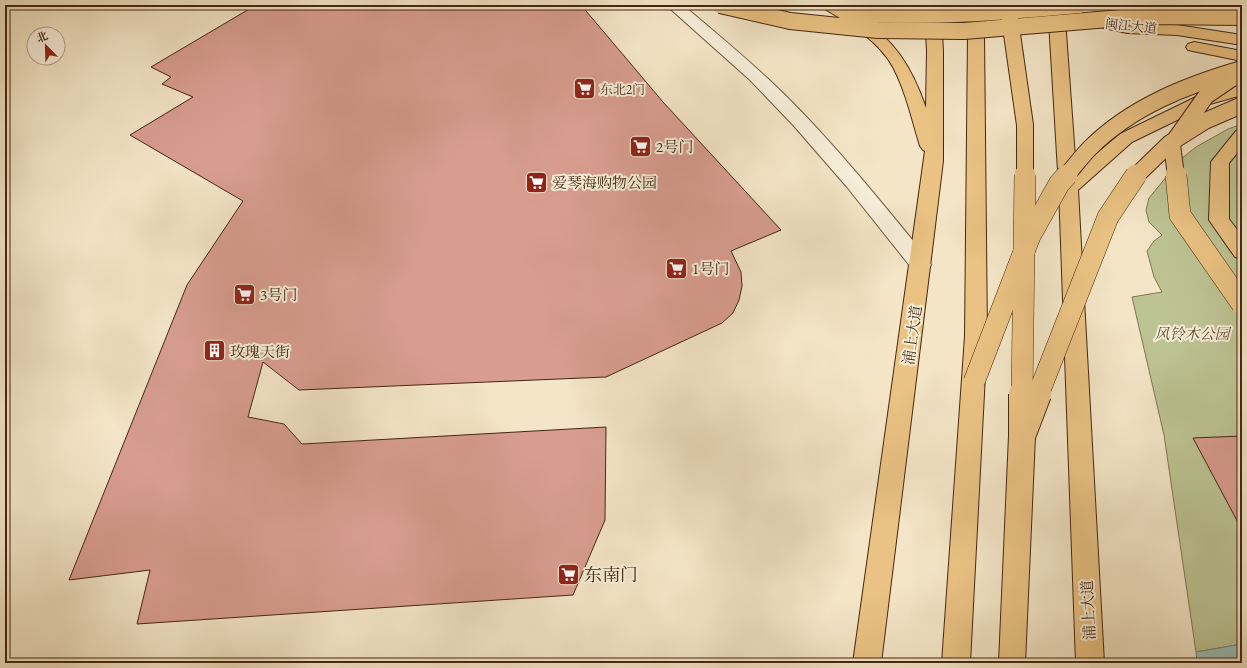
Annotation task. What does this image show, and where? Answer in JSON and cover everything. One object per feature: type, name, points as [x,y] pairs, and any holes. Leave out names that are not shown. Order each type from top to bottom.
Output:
[{"type":"main road","points":[[720,5],[790,20],[878,30],[964,31],[1145,16],[1242,17]]},
{"type":"main road","name":"浦上大道","points":[[868,663],[934,161],[935,50],[932,5]]},
{"type":"main road","points":[[956,663],[976,336],[976,34],[971,5]]},
{"type":"main road","name":"闽江大道","points":[[997,5],[1057,10],[1127,28],[1177,30],[1242,40]]},
{"type":"main road","points":[[1008,5],[1025,125],[1022,436],[1012,663]]},
{"type":"main road","points":[[823,7],[869,14],[955,15],[1079,5]]},
{"type":"main road","points":[[1209,5],[1242,10]]},
{"type":"main road","points":[[823,7],[865,28],[895,59],[904,76],[934,161]]},
{"type":"main road","name":"浦上大道","points":[[1057,10],[1068,188],[1090,652]]},
{"type":"main road","points":[[1127,28],[1200,49],[1242,56]]},
{"type":"main road","points":[[974,382],[1030,236],[1059,184],[1090,148],[1129,116],[1168,95],[1207,79],[1242,70]]},
{"type":"main road","points":[[1242,70],[1206,96],[1172,144],[1180,216],[1242,304]]},
{"type":"main road","points":[[1068,188],[1126,138],[1204,100],[1242,90]]},
{"type":"main road","points":[[1022,436],[1108,217],[1138,173],[1170,142],[1205,121],[1242,106]]},
{"type":"main road","points":[[1242,135],[1220,162],[1219,220],[1242,251]]},
{"type":"lane","points":[[674,5],[747,68],[782,103],[857,185],[921,265]]},
{"type":"green space","name":"风铃木公园","points":[[1242,124],[1242,644],[1196,652],[1164,435],[1132,297],[1162,292],[1154,277],[1147,251],[1154,241],[1162,235],[1149,222],[1146,210],[1149,198],[1181,159],[1196,147],[1228,129]]},
{"type":"water","points":[[1242,644],[1242,663],[1197,663],[1196,652]]},
{"type":"building","points":[[256,5],[581,5],[663,102],[781,230],[731,251],[741,272],[742,286],[739,300],[733,313],[722,323],[606,377],[299,390],[263,362],[248,417],[284,424],[302,444],[606,427],[605,520],[573,595],[137,624],[150,570],[69,580],[187,285],[243,201],[130,135],[193,97],[162,84],[171,77],[151,67]]},
{"type":"building","points":[[1242,436],[1242,530],[1193,438]]},
{"type":"place","name":"东北2门","points":[[585,89]]},
{"type":"place","name":"2号门","points":[[641,146]]},
{"type":"place","name":"爱琴海购物公园","points":[[537,182]]},
{"type":"place","name":"1号门","points":[[676,268]]},
{"type":"place","name":"3号门","points":[[244,294]]},
{"type":"place","name":"玫瑰天街","points":[[214,351]]},
{"type":"place","name":"东南门","points":[[568,574]]}]
